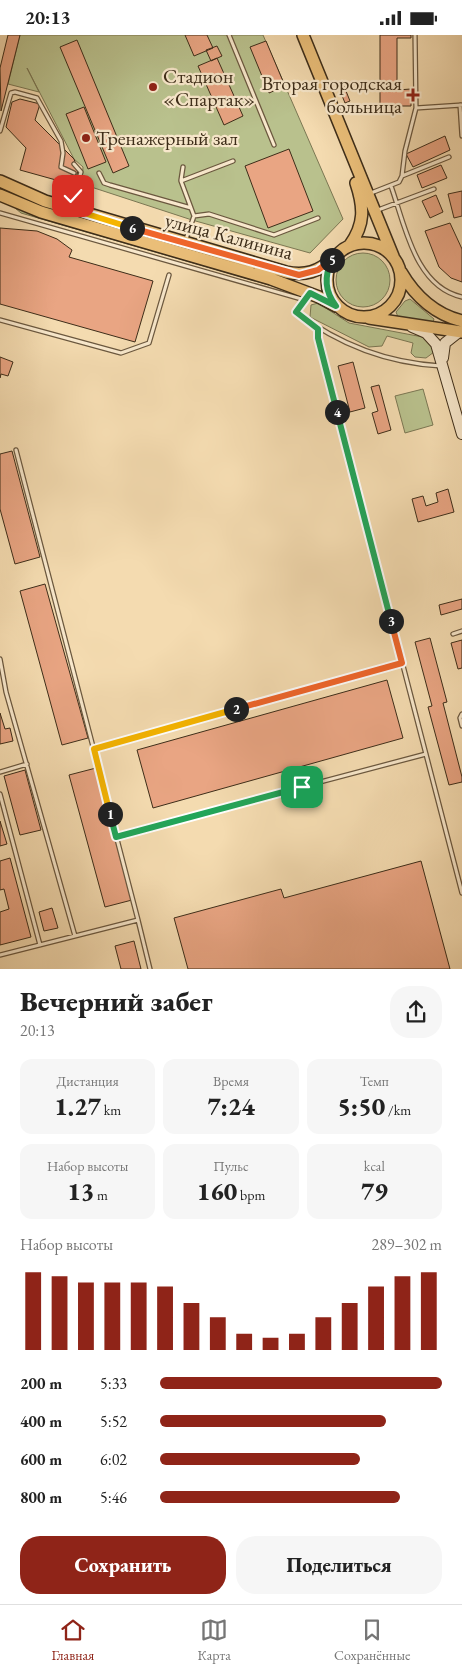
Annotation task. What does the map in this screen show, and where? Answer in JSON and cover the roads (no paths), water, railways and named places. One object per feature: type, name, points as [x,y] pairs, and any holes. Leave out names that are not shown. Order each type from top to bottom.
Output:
[{"type":"main road","points":[[297,35],[362,200],[363,211],[360,228],[350,245],[334,258],[328,268],[326,285],[336,306],[348,314],[400,323],[461,329]]},
{"type":"main road","points":[[303,35],[400,271],[422,300],[461,329]]},
{"type":"main road","name":"улица Калинина","points":[[0,181],[52,204],[299,275],[318,270],[334,258]]},
{"type":"main road","name":"улица Калинина","points":[[0,195],[41,212],[271,279],[308,297],[336,306]]},
{"type":"main road","points":[[350,245],[369,243],[387,250],[393,256]]},
{"type":"main road","points":[[365,317],[384,311],[396,298],[401,280],[400,271]]},
{"type":"street","points":[[400,323],[419,329],[432,338],[444,367],[462,434]]},
{"type":"street","points":[[444,367],[443,353],[445,343],[461,329]]},
{"type":"lane","points":[[229,35],[274,145]]},
{"type":"lane","points":[[368,195],[399,183],[402,176],[405,151],[416,108],[415,35]]},
{"type":"lane","points":[[0,131],[12,92],[37,98],[61,141],[63,153],[61,167],[74,173]]},
{"type":"lane","points":[[416,108],[461,105],[462,136]]},
{"type":"lane","points":[[402,176],[449,157]]},
{"type":"lane","points":[[181,181],[233,161]]},
{"type":"lane","points":[[74,163],[80,172],[74,195],[84,213]]},
{"type":"lane","points":[[183,167],[181,181],[194,216],[184,243]]},
{"type":"lane","points":[[99,173],[104,183],[191,208]]},
{"type":"lane","points":[[391,186],[422,267],[432,281],[444,291],[462,297]]},
{"type":"lane","points":[[375,211],[434,189]]},
{"type":"lane","points":[[52,204],[74,195]]},
{"type":"lane","points":[[0,213],[308,297],[296,312],[318,329],[361,350],[408,362],[444,367]]},
{"type":"lane","points":[[194,216],[209,214],[274,235],[318,218]]},
{"type":"lane","points":[[0,320],[121,353],[149,343],[169,275]]},
{"type":"lane","points":[[318,329],[318,338],[462,893]]},
{"type":"lane","points":[[16,450],[150,969]]},
{"type":"lane","points":[[453,634],[462,631]]},
{"type":"lane","points":[[0,659],[6,692],[75,935]]},
{"type":"lane","points":[[94,749],[402,663]]},
{"type":"lane","points":[[462,714],[460,718],[462,726]]},
{"type":"lane","points":[[116,837],[426,754]]},
{"type":"lane","points":[[0,772],[27,764]]},
{"type":"lane","points":[[0,794],[40,945]]},
{"type":"lane","points":[[0,955],[138,920]]},
{"type":"place","name":"Стадион «Спартак»","points":[[153,87]]},
{"type":"place","name":"Вторая городская больница","points":[[413,95]]},
{"type":"place","name":"Тренажерный зал","points":[[86,138]]}]
